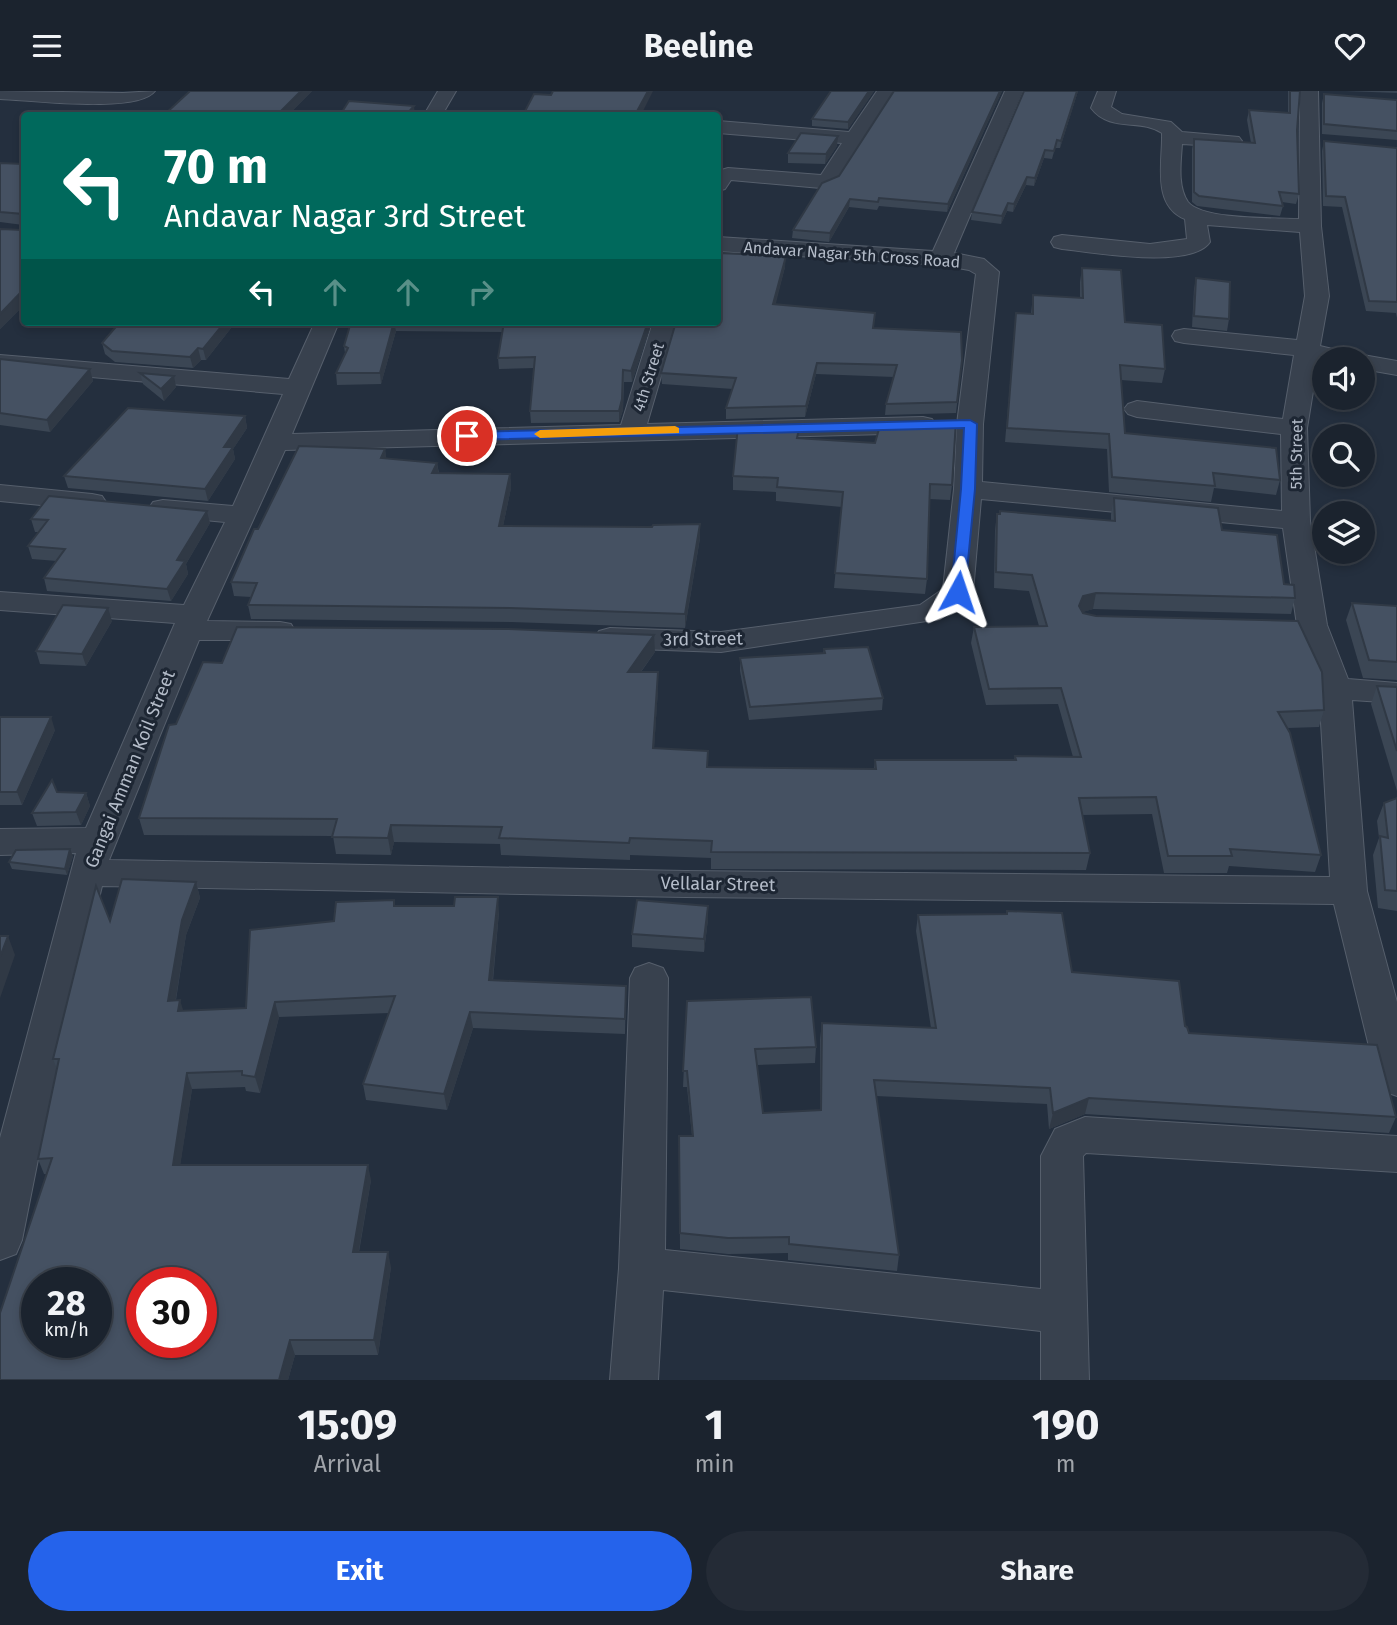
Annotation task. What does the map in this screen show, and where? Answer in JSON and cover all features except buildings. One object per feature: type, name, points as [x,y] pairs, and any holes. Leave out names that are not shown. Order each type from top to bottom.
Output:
[{"type":"street","points":[[0,93],[123,99],[146,91]]},
{"type":"street","points":[[435,112],[447,91]]},
{"type":"street","points":[[721,179],[738,173],[821,182],[829,179],[886,91]]},
{"type":"street","points":[[941,258],[1014,91]]},
{"type":"street","points":[[1107,91],[1101,108],[1105,113],[1119,120],[1165,125],[1172,131],[1170,181],[1176,200],[1184,211],[1195,216],[1310,226]]},
{"type":"street","name":"5th Street","points":[[1313,94],[1307,141],[1310,226],[1317,296],[1294,428],[1300,626],[1335,688],[1349,891],[1397,1079]]},
{"type":"street","points":[[721,127],[856,139]]},
{"type":"street","points":[[1173,137],[1232,141]]},
{"type":"street","points":[[1307,141],[1333,143]]},
{"type":"street","points":[[1062,242],[1157,251],[1187,248],[1199,242],[1195,216]]},
{"type":"street","name":"Andavar Nagar 5th Cross Road","points":[[721,244],[941,258],[976,264],[985,269]]},
{"type":"street","name":"3rd Street","points":[[581,637],[721,642],[929,613],[958,592],[968,489],[970,424],[989,276],[985,269]]},
{"type":"street","name":"Gangai Amman Koil Street","points":[[0,1240],[25,1118],[92,855],[190,622],[243,515],[325,326]]},
{"type":"street","name":"4th Street","points":[[632,431],[664,326]]},
{"type":"street","points":[[1184,336],[1312,352]]},
{"type":"street","points":[[0,362],[300,388]]},
{"type":"street","points":[[1375,364],[1397,368]]},
{"type":"street","points":[[1138,409],[1294,428]]},
{"type":"street","points":[[274,442],[970,424]]},
{"type":"street","points":[[968,489],[1296,521]]},
{"type":"street","points":[[0,493],[243,515]]},
{"type":"street","points":[[0,601],[308,632]]},
{"type":"street","points":[[1335,688],[1397,693]]},
{"type":"street","points":[[0,842],[92,855],[312,865]]},
{"type":"street","name":"Vellalar Street","points":[[92,855],[685,884],[1349,891]]},
{"type":"street","points":[[634,1380],[642,1268],[649,978]]},
{"type":"street","points":[[1065,1380],[1062,1156],[1065,1145],[1072,1137],[1085,1135],[1397,1154]]},
{"type":"street","points":[[642,1268],[1063,1312]]},
{"type":"slow traffic","points":[[540,434],[675,430]]},
{"type":"route","points":[[467,436],[970,424],[968,489],[958,592]]}]
